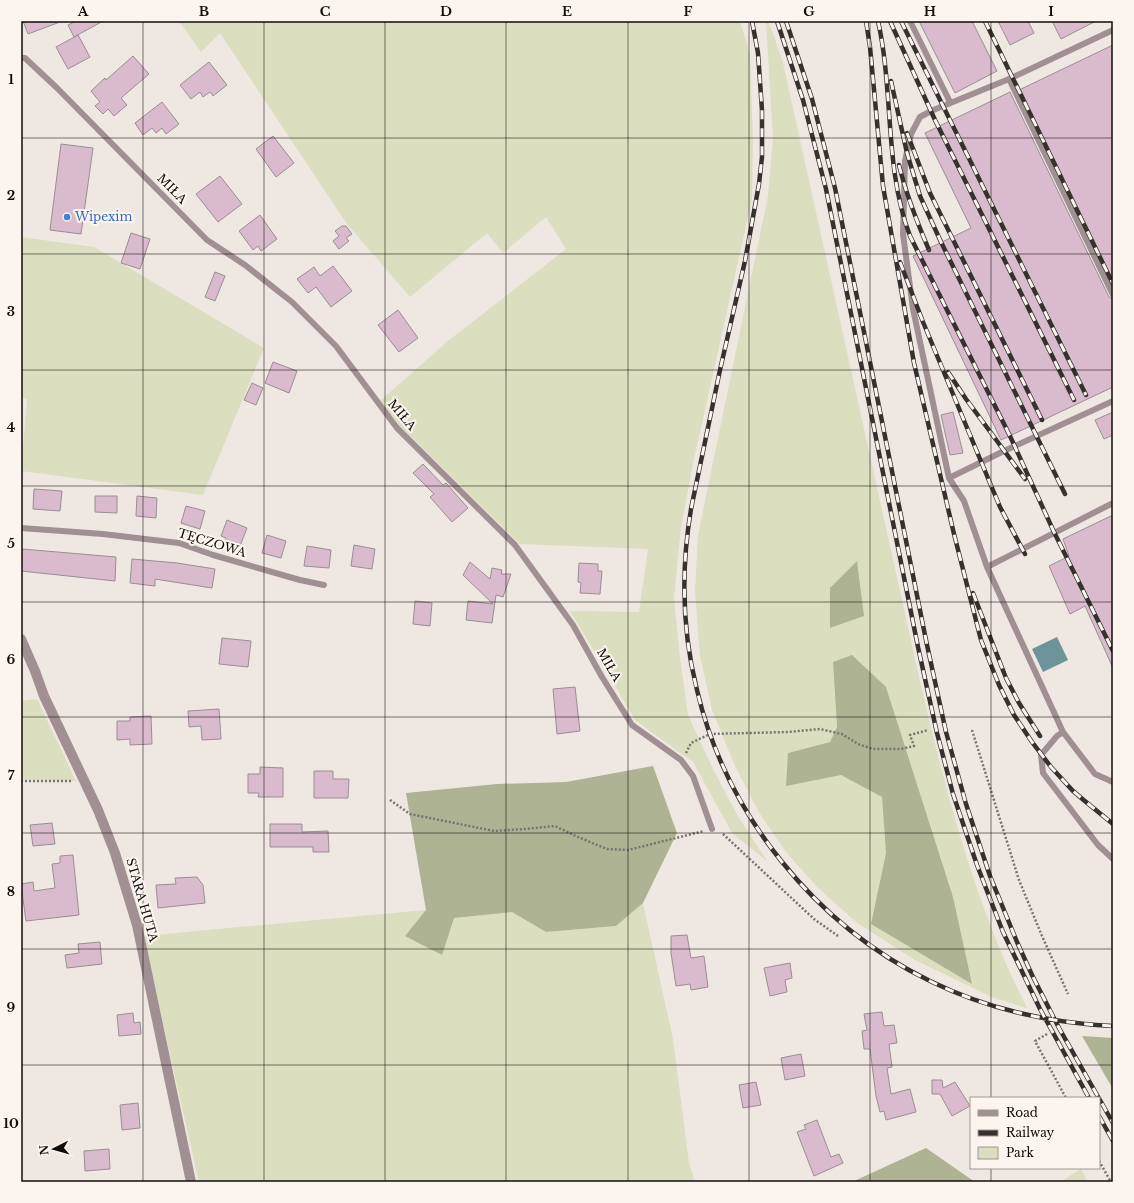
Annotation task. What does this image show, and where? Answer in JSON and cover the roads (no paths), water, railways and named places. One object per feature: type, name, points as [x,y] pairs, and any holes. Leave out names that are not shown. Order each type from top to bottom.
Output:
[{"type":"street","name":"STARA HUTA","points":[[21,639],[44,696],[98,810],[116,853],[137,925],[191,1182]]},
{"type":"lane","points":[[910,21],[950,102]]},
{"type":"lane","points":[[1113,30],[1009,78],[950,102],[920,117],[911,134],[904,161],[903,234],[913,309],[949,478],[964,500],[987,567],[1063,732],[1095,774],[1113,782]]},
{"type":"lane","name":"MIŁA","points":[[21,58],[25,58],[57,88],[206,240],[245,265],[292,302],[336,346],[397,428],[515,545],[573,626],[632,725],[681,760],[693,776],[712,829]]},
{"type":"lane","points":[[1009,78],[1113,296]]},
{"type":"lane","points":[[949,478],[1004,450],[1113,401]]},
{"type":"lane","points":[[987,567],[1113,503]]},
{"type":"lane","name":"TĘCZOWA","points":[[21,528],[103,534],[179,543],[213,555],[300,580],[324,585]]},
{"type":"lane","points":[[1063,732],[1056,736],[1041,754],[1043,773],[1098,845],[1113,859]]},
{"type":"water","points":[[1057,637],[1068,660],[1043,672],[1032,649]]},
{"type":"railway","points":[[752,21],[758,53],[762,110],[762,157],[759,184],[745,261],[720,370],[691,509],[686,554],[685,600],[688,645],[697,690],[711,736],[729,780],[753,822],[781,861],[813,897],[849,929],[888,958],[952,991],[996,1007],[1066,1022],[1113,1026]]},
{"type":"railway","points":[[777,21],[803,100],[826,189],[918,647],[937,733],[953,794],[977,865],[1003,932],[1040,1009],[1088,1097]]},
{"type":"railway","points":[[786,21],[812,99],[835,188],[927,645],[946,732],[966,804],[990,876],[1017,942],[1059,1028],[1098,1097]]},
{"type":"railway","points":[[866,21],[870,47],[883,186],[914,363],[954,534],[981,640],[999,685],[1014,715],[1032,742],[1051,767],[1073,791],[1113,824]]},
{"type":"railway","points":[[878,21],[886,75],[896,184],[910,236],[1010,436],[1054,532],[1113,651]]},
{"type":"railway","points":[[890,21],[935,120],[1074,400]]},
{"type":"railway","points":[[901,21],[1086,395]]},
{"type":"railway","points":[[985,21],[1113,284]]},
{"type":"railway","points":[[891,81],[907,153],[920,196],[941,242],[1065,494]]},
{"type":"railway","points":[[907,133],[930,193],[1042,420]]},
{"type":"railway","points":[[899,165],[912,208],[929,250]]},
{"type":"railway","points":[[900,262],[923,322],[1000,507],[1025,554]]},
{"type":"railway","points":[[948,372],[1025,479]]},
{"type":"railway","points":[[973,593],[1006,678],[1019,703],[1040,736]]},
{"type":"railway","points":[[1100,1100],[1113,1123]]},
{"type":"railway","points":[[1100,1118],[1113,1141]]},
{"type":"place","name":"Wipexim","points":[[67,217]]}]
